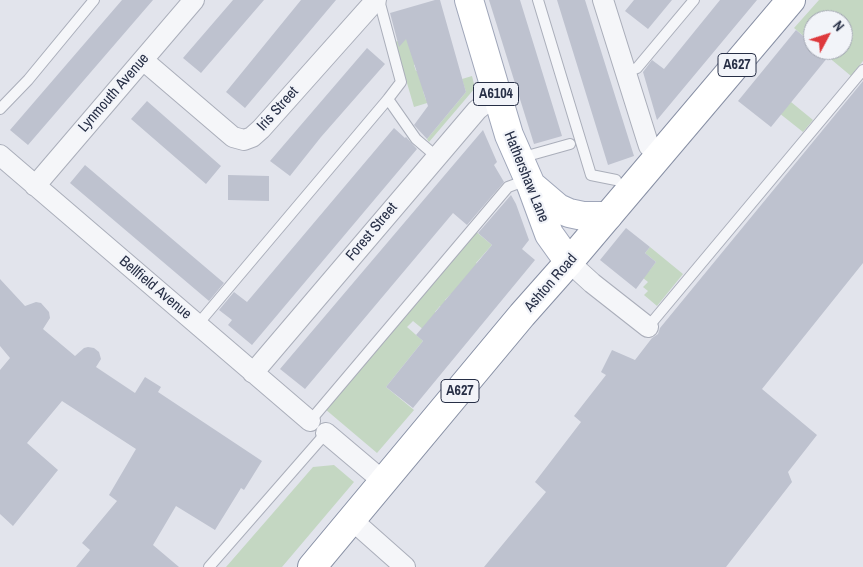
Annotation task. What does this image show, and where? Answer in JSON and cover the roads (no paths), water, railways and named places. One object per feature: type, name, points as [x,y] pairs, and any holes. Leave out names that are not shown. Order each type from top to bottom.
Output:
[{"type":"main road","name":"Hathershaw Lane","points":[[469,0],[508,136],[526,174],[549,234],[569,262]]},
{"type":"main road","name":"Ashton Road","points":[[312,567],[522,316],[791,0]]},
{"type":"main road","points":[[526,174],[558,208],[583,216],[608,216]]},
{"type":"street","name":"Lynmouth Avenue","points":[[35,186],[194,0]]},
{"type":"street","name":"Iris Street","points":[[142,60],[233,136],[244,140],[252,137],[261,129],[378,0]]},
{"type":"street","points":[[604,0],[649,146],[660,155]]},
{"type":"street","name":"Forest Street","points":[[253,373],[477,110],[487,102],[497,99]]},
{"type":"street","name":"Bellfield Avenue","points":[[0,155],[310,421]]},
{"type":"street","points":[[569,262],[597,287],[648,327]]},
{"type":"street","points":[[326,433],[384,482]]},
{"type":"street","points":[[352,520],[405,567]]},
{"type":"lane","points":[[0,109],[28,80],[94,0]]},
{"type":"lane","points":[[198,324],[388,100],[401,82],[378,0]]},
{"type":"lane","points":[[538,0],[584,155],[592,175],[616,180]]},
{"type":"lane","points":[[626,72],[636,68],[694,0]]},
{"type":"lane","points":[[648,327],[863,70]]},
{"type":"lane","points":[[388,100],[416,139],[437,156]]},
{"type":"lane","points":[[310,421],[508,186],[570,144]]},
{"type":"lane","points":[[209,567],[326,433]]}]
